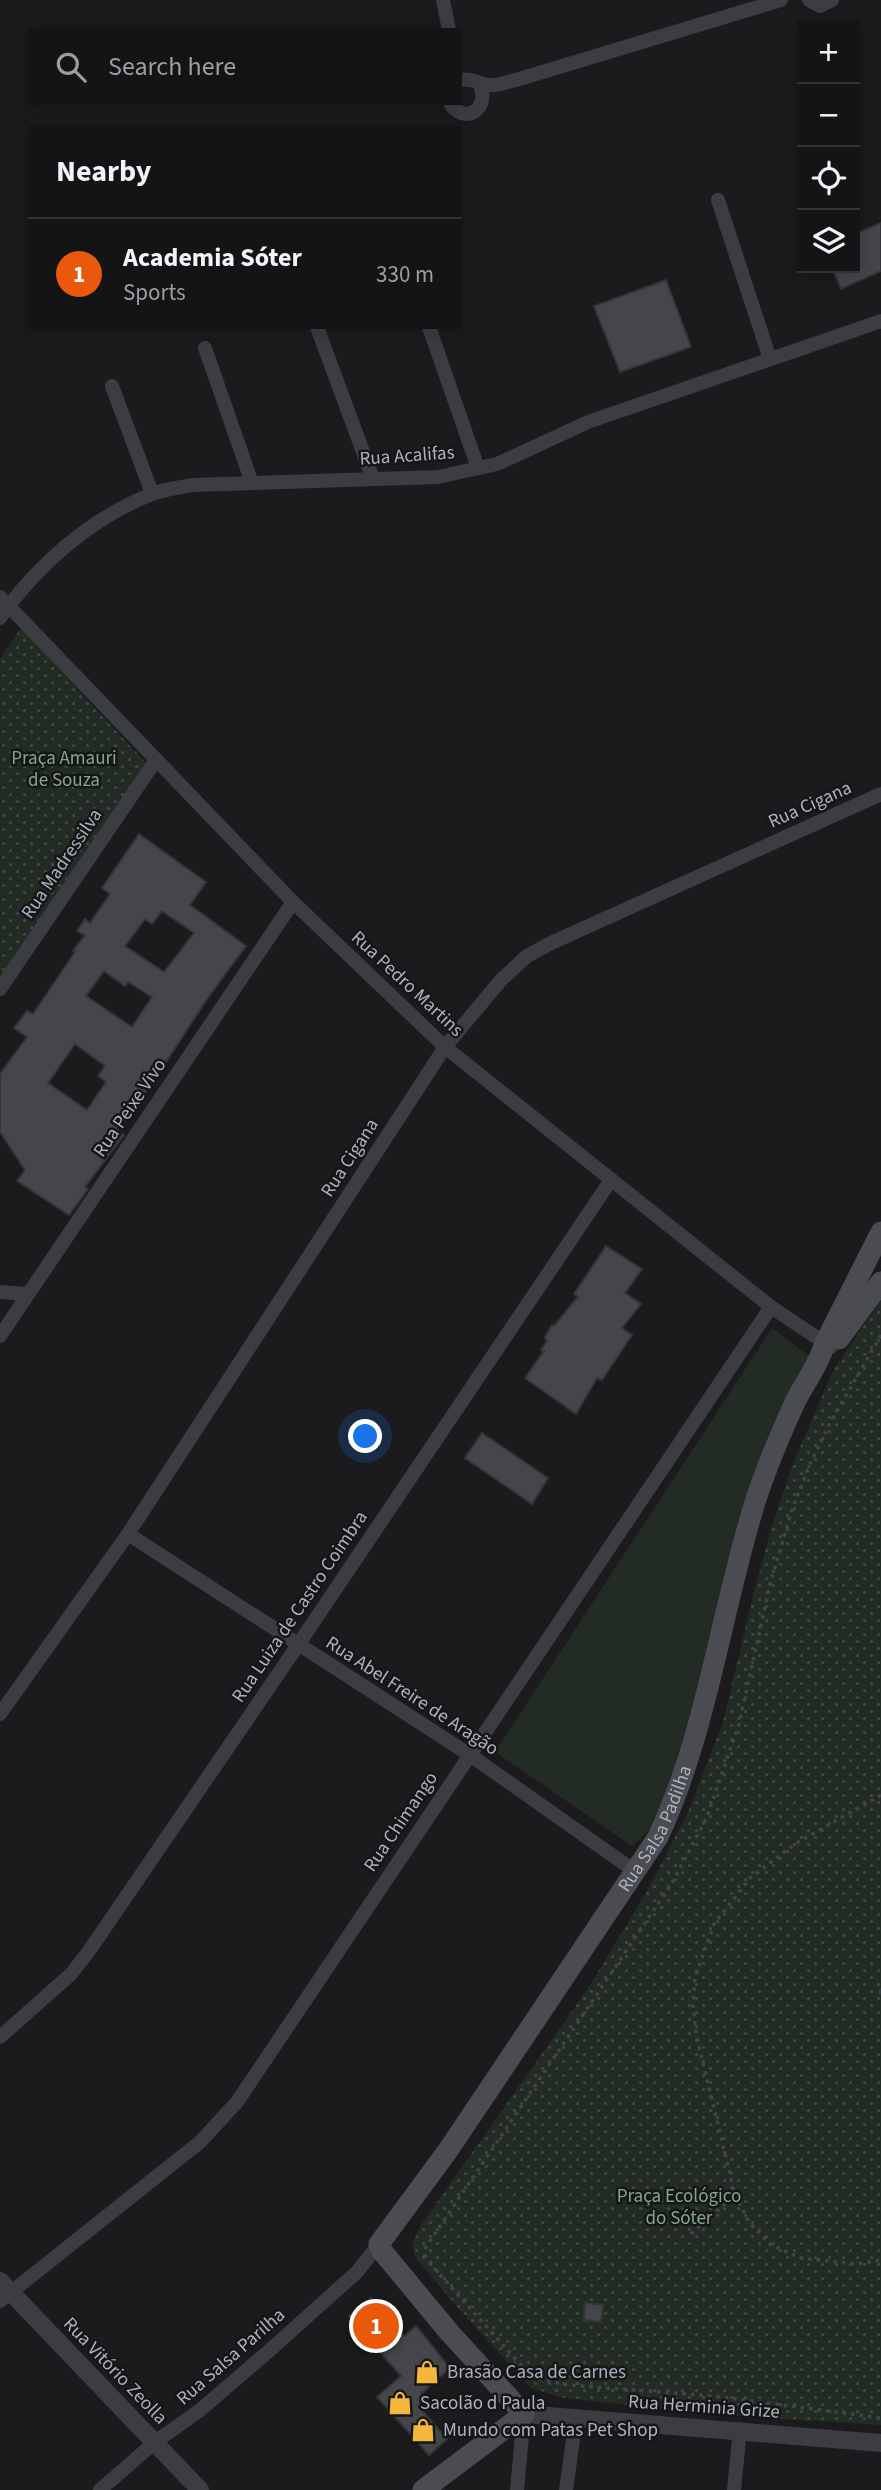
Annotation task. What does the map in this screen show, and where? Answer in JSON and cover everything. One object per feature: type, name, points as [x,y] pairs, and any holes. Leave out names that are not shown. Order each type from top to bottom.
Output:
[{"type":"main road","points":[[826,1350],[881,1232]]},
{"type":"main road","points":[[826,1350],[881,1282]]},
{"type":"main road","name":"Rua Salsa Padilha","points":[[379,2244],[449,2149],[658,1837],[677,1796],[758,1494],[797,1398],[826,1350]]},
{"type":"main road","points":[[379,2244],[449,2332],[524,2414],[423,2490]]},
{"type":"street","points":[[443,0],[449,28]]},
{"type":"street","points":[[466,76],[494,85],[516,80],[781,0]]},
{"type":"street","points":[[809,0],[820,6],[832,0]]},
{"type":"street","points":[[451,105],[454,110],[464,114],[475,112],[482,104],[484,93],[466,76]]},
{"type":"street","points":[[718,200],[770,359]]},
{"type":"street","name":"Rua Acalifas","points":[[0,618],[5,601],[80,536],[118,509],[152,493],[192,485],[438,477],[497,464],[588,422],[881,321]]},
{"type":"street","points":[[318,329],[373,479]]},
{"type":"street","points":[[430,329],[478,468]]},
{"type":"street","points":[[205,348],[252,483]]},
{"type":"street","points":[[112,386],[152,493]]},
{"type":"street","name":"Rua Pedro Martins","points":[[5,601],[293,902],[445,1047],[826,1350]]},
{"type":"street","name":"Rua Madressilva","points":[[0,989],[156,760]]},
{"type":"street","name":"Rua Cigana","points":[[0,1714],[128,1534],[445,1047],[501,980],[527,956],[564,937],[881,794]]},
{"type":"street","name":"Rua Peixe Vivo","points":[[0,1336],[293,902]]},
{"type":"street","name":"Rua Luiza de Castro Coimbra","points":[[0,2037],[71,1974],[83,1959],[611,1180]]},
{"type":"street","points":[[0,1292],[26,1294]]},
{"type":"street","name":"Rua Chimango","points":[[3,2291],[200,2141],[237,2102],[771,1307]]},
{"type":"street","name":"Rua Abel Freire de Aragão","points":[[128,1534],[470,1755],[636,1871]]},
{"type":"street","name":"Rua Salsa Parilha","points":[[100,2490],[270,2350],[357,2272],[379,2244]]},
{"type":"street","name":"Rua Vitório Zeolla","points":[[3,2291],[201,2490]]},
{"type":"street","points":[[517,2490],[524,2414]]},
{"type":"street","name":"Rua Herminia Grize","points":[[524,2414],[881,2443]]},
{"type":"street","points":[[566,2490],[576,2418]]},
{"type":"street","points":[[733,2490],[740,2430]]},
{"type":"path","points":[[881,1335],[829,1425],[793,1507],[771,1580],[739,1724],[707,1818],[672,1883],[463,2191],[426,2247],[425,2255],[528,2373],[538,2379],[568,2385],[714,2396],[881,2418]]},
{"type":"path","points":[[881,1795],[795,1844],[750,1878],[714,1924],[695,1978],[693,2005],[696,2034],[735,2195],[749,2222],[771,2245],[801,2258],[856,2264],[881,2260]]},
{"type":"path","points":[[691,2234],[735,2195]]},
{"type":"green space","name":"Praça Amauri de Souza","points":[[21,628],[146,763],[0,977],[0,659]]},
{"type":"green space","name":"Praça Ecológico do Sóter","points":[[881,1300],[881,2425],[734,2416],[564,2398],[531,2388],[415,2257],[412,2244],[421,2225],[589,1987],[646,1893],[689,1810],[723,1722],[754,1592],[794,1461],[834,1369]]},
{"type":"green space","points":[[772,1328],[809,1356],[789,1394],[666,1793],[650,1829],[632,1846],[495,1752]]},
{"type":"building","points":[[881,223],[881,271],[841,289],[834,273],[860,273],[860,232]]},
{"type":"building","points":[[666,280],[691,347],[620,372],[594,306]]},
{"type":"building","points":[[139,834],[206,882],[190,905],[246,946],[117,1130],[124,1135],[85,1187],[88,1189],[69,1215],[17,1181],[25,1170],[0,1132],[0,1074],[27,1037],[14,1028],[27,1011],[33,1014],[85,935],[77,931],[85,919],[90,923],[110,894],[102,888]],"holes":[[[162,911],[194,933],[164,972],[125,946],[145,919],[152,924]],[[104,971],[125,986],[128,982],[152,997],[132,1027],[86,996]],[[75,1044],[105,1066],[98,1076],[106,1082],[87,1110],[48,1083]]]},
{"type":"building","points":[[606,1246],[642,1269],[625,1293],[641,1304],[622,1328],[632,1335],[602,1380],[597,1378],[576,1414],[525,1378],[544,1351],[541,1350],[547,1341],[545,1337],[552,1325],[554,1326],[578,1297],[574,1294]]},
{"type":"building","points":[[482,1433],[548,1478],[532,1504],[465,1458]]},
{"type":"building","points":[[371,2298],[404,2336],[416,2326],[450,2368],[421,2394],[419,2407],[447,2439],[429,2455],[377,2397],[401,2376],[349,2316]]},
{"type":"building","points":[[585,2303],[603,2305],[601,2322],[584,2320]]},
{"type":"place","name":"Academia Sóter","points":[[376,2326]]},
{"type":"place","name":"Brasão Casa de Carnes","points":[[427,2372]]},
{"type":"place","name":"Sacolão d Paula","points":[[400,2403]]},
{"type":"place","name":"Mundo com Patas Pet Shop","points":[[423,2430]]}]
